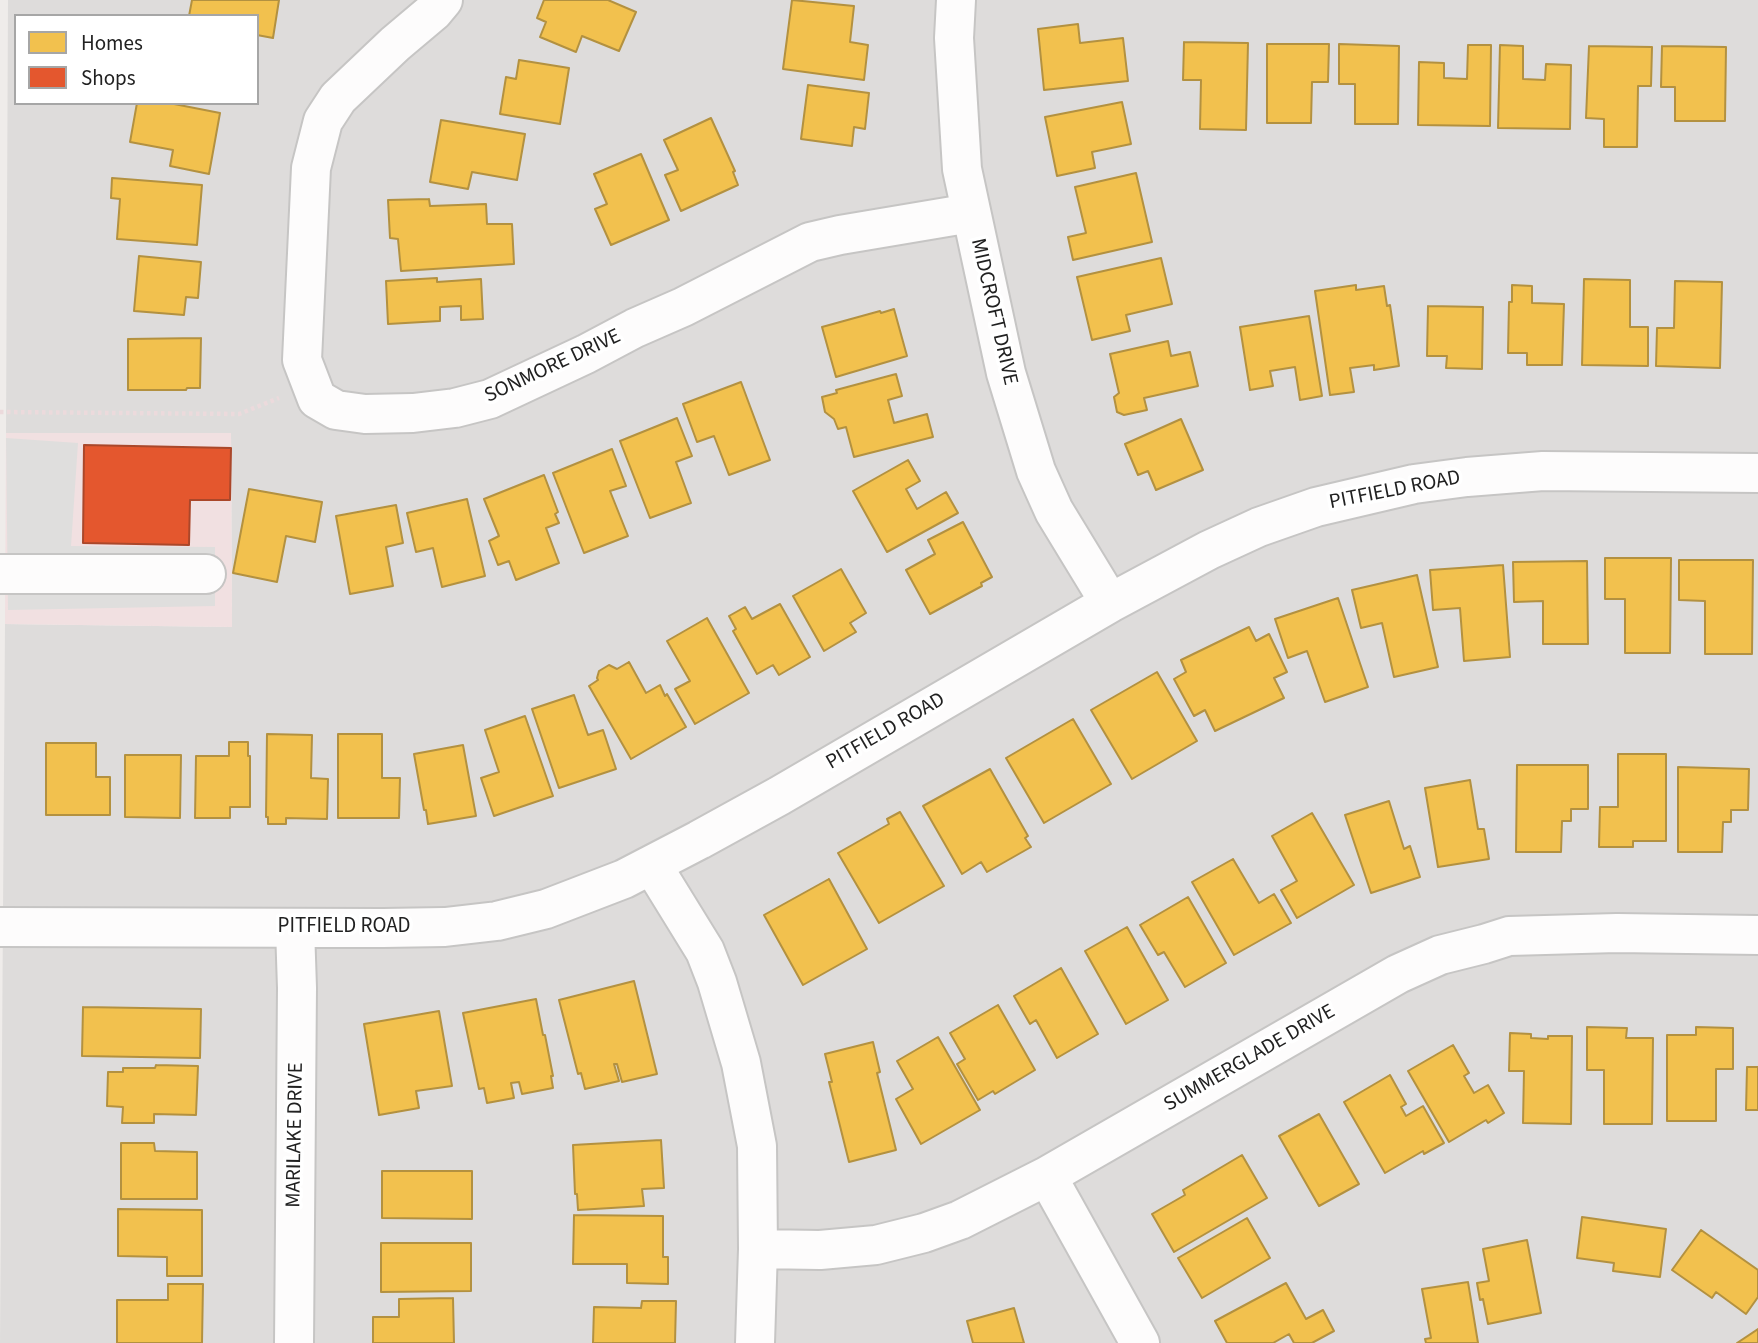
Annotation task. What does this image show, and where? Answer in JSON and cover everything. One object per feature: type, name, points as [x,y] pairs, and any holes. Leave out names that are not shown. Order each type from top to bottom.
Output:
[{"type":"street","points":[[310,385],[302,360],[310,182],[323,121],[338,98],[443,0]]},
{"type":"street","name":"MIDCROFT DRIVE","points":[[956,0],[954,38],[962,169],[1006,373],[1036,471],[1054,511],[1110,603]]},
{"type":"street","name":"SONMORE DRIVE","points":[[310,385],[317,399],[336,410],[365,414],[413,413],[455,408],[490,399],[683,307],[810,242],[971,213]]},
{"type":"street","name":"PITFIELD ROAD","points":[[0,927],[383,929],[497,921],[546,909],[624,879],[779,796],[1110,603],[1209,550],[1259,527],[1316,507],[1414,484],[1467,477],[1543,471],[1758,473]]},
{"type":"street","points":[[0,574],[206,574]]},
{"type":"street","points":[[652,864],[705,951],[721,993],[741,1063],[757,1146],[755,1343]]},
{"type":"street","name":"MARILAKE DRIVE","points":[[293,1343],[297,988],[295,928]]},
{"type":"street","name":"SUMMERGLADE DRIVE","points":[[758,1249],[821,1250],[876,1245],[960,1220],[1047,1176],[1398,974],[1440,955],[1509,936],[1617,933],[1758,935]]},
{"type":"street","points":[[1047,1176],[1140,1343]]},
{"type":"path","points":[[0,412],[239,414],[310,385]]},
{"type":"shaded area","points":[[8,0],[1758,0],[1758,1343],[0,1343],[5,624],[232,627],[231,433],[6,433]]},
{"type":"shaded area","points":[[6,433],[231,433],[232,627],[5,624]]},
{"type":"shaded area","points":[[6,438],[78,443],[71,546],[215,547],[215,606],[8,610]]},
{"type":"building: Homes","points":[[192,0],[279,0],[273,38],[259,35],[259,14],[189,14]]},
{"type":"building: Homes","points":[[544,0],[608,0],[636,12],[619,51],[582,36],[576,52],[540,37],[546,22],[537,18]]},
{"type":"building: Homes","points":[[792,0],[854,6],[850,42],[868,45],[864,80],[783,69]]},
{"type":"building: Homes","points":[[1078,24],[1080,43],[1123,38],[1128,81],[1044,90],[1038,29]]},
{"type":"building: Homes","points":[[1184,42],[1248,43],[1246,130],[1200,129],[1201,80],[1183,80]]},
{"type":"building: Homes","points":[[1267,44],[1329,44],[1328,82],[1312,82],[1311,123],[1267,123]]},
{"type":"building: Homes","points":[[1339,44],[1399,46],[1398,124],[1355,124],[1355,84],[1339,84]]},
{"type":"building: Homes","points":[[1468,45],[1491,45],[1490,126],[1418,125],[1419,62],[1444,63],[1444,78],[1467,79]]},
{"type":"building: Homes","points":[[1500,45],[1523,46],[1523,79],[1545,80],[1546,64],[1571,65],[1570,129],[1498,128]]},
{"type":"building: Homes","points":[[1589,46],[1652,47],[1651,86],[1638,86],[1637,147],[1604,147],[1604,119],[1586,118]]},
{"type":"building: Homes","points":[[1662,46],[1726,47],[1725,121],[1675,121],[1675,87],[1661,87]]},
{"type":"building: Homes","points":[[519,60],[569,68],[560,124],[500,114],[506,77],[516,79]]},
{"type":"building: Homes","points":[[808,85],[869,93],[865,129],[854,127],[852,146],[801,139]]},
{"type":"building: Homes","points":[[1122,102],[1131,144],[1092,152],[1095,168],[1057,176],[1045,117]]},
{"type":"building: Homes","points":[[137,105],[179,105],[220,113],[209,174],[170,166],[173,150],[130,142]]},
{"type":"building: Homes","points":[[711,118],[735,171],[733,172],[738,185],[681,211],[665,175],[678,170],[664,140]]},
{"type":"building: Homes","points":[[441,120],[525,134],[517,180],[472,172],[468,189],[430,182]]},
{"type":"building: Homes","points":[[641,154],[669,220],[611,245],[595,209],[607,204],[594,174]]},
{"type":"building: Homes","points":[[1136,173],[1152,242],[1073,260],[1068,237],[1086,233],[1075,187]]},
{"type":"building: Homes","points":[[112,178],[202,185],[197,245],[117,239],[120,199],[111,198]]},
{"type":"building: Homes","points":[[429,199],[430,206],[486,204],[487,224],[512,224],[514,264],[401,271],[398,239],[390,238],[388,200]]},
{"type":"building: Homes","points":[[139,256],[201,262],[198,298],[186,297],[184,315],[134,311]]},
{"type":"building: Homes","points":[[1161,258],[1172,304],[1126,315],[1130,331],[1092,340],[1077,277]]},
{"type":"building: Homes","points":[[437,278],[437,282],[481,279],[483,319],[461,320],[461,306],[440,307],[440,321],[388,324],[386,281]]},
{"type":"building: Homes","points":[[1584,279],[1630,280],[1630,327],[1648,327],[1648,366],[1582,365]]},
{"type":"building: Homes","points":[[1675,281],[1722,282],[1720,368],[1656,366],[1657,328],[1674,328]]},
{"type":"building: Homes","points":[[1356,285],[1356,290],[1384,286],[1387,306],[1390,305],[1399,366],[1374,370],[1374,365],[1350,368],[1354,392],[1330,395],[1315,291]]},
{"type":"building: Homes","points":[[1512,285],[1532,286],[1532,303],[1564,304],[1562,365],[1527,365],[1527,353],[1508,353]]},
{"type":"building: Homes","points":[[1428,306],[1483,307],[1482,369],[1446,368],[1447,356],[1427,356]]},
{"type":"building: Homes","points":[[894,309],[907,356],[836,377],[822,327]]},
{"type":"building: Homes","points":[[1309,316],[1322,396],[1300,400],[1295,367],[1270,371],[1273,386],[1250,390],[1240,327]]},
{"type":"building: Homes","points":[[201,338],[200,388],[128,390],[128,339]]},
{"type":"building: Homes","points":[[1168,341],[1171,356],[1190,352],[1198,386],[1144,398],[1147,410],[1124,415],[1117,412],[1114,397],[1119,393],[1110,354]]},
{"type":"building: Homes","points":[[896,374],[902,396],[888,400],[894,423],[927,414],[933,437],[854,457],[846,427],[838,429],[834,419],[825,412],[822,397],[837,393],[836,390]]},
{"type":"building: Homes","points":[[741,382],[770,460],[729,475],[714,436],[697,442],[683,404]]},
{"type":"building: Homes","points":[[677,418],[692,456],[676,462],[691,503],[650,518],[620,441]]},
{"type":"building: Homes","points":[[1181,419],[1203,470],[1156,490],[1148,471],[1138,475],[1125,444]]},
{"type":"building: Homes","points":[[612,449],[626,486],[610,491],[628,536],[584,553],[553,473]]},
{"type":"building: Homes","points":[[908,460],[920,481],[906,489],[917,509],[946,492],[958,513],[887,552],[853,491]]},
{"type":"building: Homes","points":[[544,475],[558,512],[555,514],[559,523],[546,528],[559,563],[516,580],[509,561],[498,565],[489,541],[499,536],[484,499]]},
{"type":"building: Homes","points":[[249,489],[322,502],[315,542],[286,536],[277,582],[233,573]]},
{"type":"building: Homes","points":[[467,499],[485,576],[442,587],[433,548],[416,552],[407,513]]},
{"type":"building: Homes","points":[[396,505],[403,543],[386,547],[393,586],[350,594],[336,516]]},
{"type":"building: Homes","points":[[963,522],[992,577],[981,583],[982,586],[930,614],[906,570],[935,554],[928,540]]},
{"type":"building: Homes","points":[[1605,558],[1671,558],[1670,653],[1625,653],[1625,599],[1605,599]]},
{"type":"building: Homes","points":[[1679,560],[1753,560],[1752,654],[1705,654],[1705,601],[1679,600]]},
{"type":"building: Homes","points":[[1587,561],[1588,644],[1543,644],[1543,601],[1514,602],[1513,562]]},
{"type":"building: Homes","points":[[1503,565],[1510,657],[1464,661],[1460,608],[1433,610],[1430,570]]},
{"type":"building: Homes","points":[[841,569],[866,613],[850,623],[856,632],[824,651],[793,596]]},
{"type":"building: Homes","points":[[1417,575],[1438,667],[1394,677],[1382,623],[1361,628],[1352,590]]},
{"type":"building: Homes","points":[[1338,598],[1368,687],[1325,702],[1307,651],[1288,658],[1275,619]]},
{"type":"building: Homes","points":[[780,604],[810,657],[779,675],[773,665],[757,674],[733,631],[736,629],[729,616],[745,607],[752,619]]},
{"type":"building: Homes","points":[[707,618],[749,693],[695,724],[675,689],[690,681],[667,641]]},
{"type":"building: Homes","points":[[1249,627],[1256,641],[1269,634],[1287,672],[1274,678],[1284,698],[1215,731],[1205,710],[1194,716],[1174,679],[1186,672],[1181,660]]},
{"type":"building: Homes","points":[[629,662],[646,693],[660,685],[686,727],[631,759],[589,686],[598,680],[599,671],[609,665],[617,669]]},
{"type":"building: Homes","points":[[1157,672],[1197,741],[1132,779],[1091,710]]},
{"type":"building: Homes","points":[[574,695],[588,735],[603,730],[616,769],[559,788],[532,709]]},
{"type":"building: Homes","points":[[525,716],[553,796],[494,816],[481,778],[499,772],[485,730]]},
{"type":"building: Homes","points":[[1073,719],[1111,784],[1044,823],[1006,758]]},
{"type":"building: Homes","points":[[267,734],[312,735],[311,778],[328,779],[327,819],[286,818],[286,824],[268,824]]},
{"type":"building: Homes","points":[[338,734],[382,734],[382,778],[400,778],[399,818],[338,818]]},
{"type":"building: Homes","points":[[229,742],[248,742],[250,807],[230,807],[230,818],[195,818],[196,756],[229,756]]},
{"type":"building: Homes","points":[[46,743],[96,743],[96,777],[110,777],[110,815],[46,815]]},
{"type":"building: Homes","points":[[463,745],[476,816],[428,824],[414,754]]},
{"type":"building: Homes","points":[[1618,754],[1666,754],[1666,841],[1633,841],[1633,847],[1599,847],[1600,807],[1618,807]]},
{"type":"building: Homes","points":[[125,755],[181,755],[180,818],[125,817]]},
{"type":"building: Homes","points":[[1517,765],[1588,765],[1588,809],[1571,809],[1571,821],[1562,821],[1561,852],[1516,852]]},
{"type":"building: Homes","points":[[1678,767],[1749,769],[1748,810],[1731,810],[1731,822],[1723,822],[1722,852],[1678,852]]},
{"type":"building: Homes","points":[[990,769],[1028,836],[1025,838],[1031,847],[987,872],[981,862],[962,874],[923,806]]},
{"type":"building: Homes","points":[[1470,780],[1478,829],[1484,829],[1489,859],[1438,867],[1425,788]]},
{"type":"building: Homes","points":[[1389,801],[1404,849],[1410,846],[1420,877],[1371,893],[1345,815]]},
{"type":"building: Homes","points":[[900,812],[944,886],[879,923],[838,853],[889,824],[887,819]]},
{"type":"building: Homes","points":[[1312,813],[1354,885],[1297,918],[1281,890],[1297,881],[1272,836]]},
{"type":"building: Homes","points":[[1233,859],[1259,903],[1274,894],[1291,923],[1234,955],[1192,882]]},
{"type":"building: Homes","points":[[829,879],[867,949],[803,985],[764,915]]},
{"type":"building: Homes","points":[[1188,897],[1226,963],[1185,987],[1164,952],[1158,955],[1140,925]]},
{"type":"building: Homes","points":[[1127,927],[1168,1000],[1126,1024],[1085,951]]},
{"type":"building: Homes","points":[[1061,968],[1098,1034],[1057,1058],[1036,1020],[1030,1024],[1014,996]]},
{"type":"building: Homes","points":[[634,981],[657,1074],[622,1082],[617,1064],[614,1064],[619,1081],[585,1089],[581,1073],[578,1074],[559,1000]]},
{"type":"building: Homes","points":[[536,999],[553,1076],[553,1088],[522,1094],[519,1082],[511,1083],[514,1098],[487,1103],[484,1088],[479,1089],[463,1013]]},
{"type":"building: Homes","points":[[998,1005],[1035,1070],[995,1094],[993,1091],[978,1100],[957,1064],[965,1059],[950,1033]]},
{"type":"building: Homes","points":[[83,1007],[201,1009],[200,1058],[82,1056]]},
{"type":"building: Homes","points":[[439,1011],[452,1086],[416,1091],[419,1108],[379,1115],[364,1024]]},
{"type":"building: Homes","points":[[1587,1027],[1627,1028],[1626,1038],[1653,1038],[1652,1124],[1604,1124],[1604,1070],[1587,1070]]},
{"type":"building: Homes","points":[[1696,1027],[1733,1028],[1733,1069],[1716,1069],[1716,1121],[1667,1121],[1667,1035],[1696,1035]]},
{"type":"building: Homes","points":[[1510,1033],[1531,1034],[1531,1038],[1548,1039],[1548,1036],[1572,1036],[1571,1124],[1523,1123],[1524,1071],[1509,1071]]},
{"type":"building: Homes","points":[[938,1037],[980,1110],[921,1144],[896,1099],[913,1089],[897,1061]]},
{"type":"building: Homes","points":[[873,1042],[880,1072],[877,1073],[896,1150],[849,1162],[829,1082],[832,1082],[825,1054]]},
{"type":"building: Homes","points":[[1453,1045],[1469,1073],[1464,1076],[1474,1093],[1488,1085],[1504,1113],[1488,1123],[1486,1120],[1449,1142],[1408,1071]]},
{"type":"building: Homes","points":[[156,1065],[198,1066],[196,1115],[154,1114],[154,1123],[122,1123],[123,1107],[107,1106],[108,1072],[123,1072],[123,1068],[155,1068]]},
{"type":"building: Homes","points":[[1747,1067],[1758,1067],[1758,1110],[1746,1110]]},
{"type":"building: Homes","points":[[1390,1075],[1406,1104],[1401,1107],[1406,1116],[1423,1106],[1444,1143],[1424,1154],[1423,1151],[1385,1173],[1344,1102]]},
{"type":"building: Homes","points":[[1319,1114],[1359,1184],[1319,1206],[1279,1136]]},
{"type":"building: Homes","points":[[661,1140],[664,1188],[642,1189],[644,1206],[578,1210],[573,1145]]},
{"type":"building: Homes","points":[[121,1143],[154,1143],[155,1151],[197,1152],[197,1199],[121,1199]]},
{"type":"building: Homes","points":[[1242,1155],[1267,1198],[1174,1252],[1152,1214],[1185,1195],[1183,1190]]},
{"type":"building: Homes","points":[[382,1171],[472,1171],[472,1219],[382,1218]]},
{"type":"building: Homes","points":[[118,1209],[202,1210],[202,1276],[167,1276],[167,1257],[118,1256]]},
{"type":"building: Homes","points":[[574,1215],[663,1216],[663,1257],[668,1257],[668,1284],[627,1283],[627,1264],[573,1264]]},
{"type":"building: Homes","points":[[1582,1217],[1666,1229],[1660,1277],[1613,1271],[1614,1263],[1577,1258]]},
{"type":"building: Homes","points":[[1247,1218],[1270,1258],[1202,1298],[1178,1258]]},
{"type":"building: Homes","points":[[1701,1230],[1758,1270],[1758,1297],[1746,1314],[1716,1292],[1712,1298],[1672,1270]]},
{"type":"building: Homes","points":[[1527,1240],[1541,1313],[1488,1324],[1477,1283],[1489,1281],[1483,1249]]},
{"type":"building: Homes","points":[[381,1243],[471,1243],[471,1291],[381,1292]]},
{"type":"building: Homes","points":[[1468,1282],[1478,1343],[1426,1343],[1425,1339],[1431,1338],[1422,1289]]},
{"type":"building: Homes","points":[[1286,1283],[1306,1319],[1323,1310],[1334,1331],[1312,1343],[1294,1343],[1289,1334],[1273,1343],[1227,1343],[1215,1321]]},
{"type":"building: Homes","points":[[168,1284],[203,1284],[202,1343],[117,1343],[117,1300],[168,1300]]},
{"type":"building: Homes","points":[[453,1298],[454,1343],[373,1343],[373,1317],[399,1317],[399,1299]]},
{"type":"building: Homes","points":[[642,1301],[676,1301],[675,1343],[593,1343],[594,1307],[641,1308]]},
{"type":"building: Homes","points":[[1014,1308],[1024,1343],[973,1343],[967,1321]]},
{"type":"building: Homes","points":[[1758,1329],[1758,1343],[1737,1343]]},
{"type":"building: Shops","points":[[84,445],[231,448],[230,500],[190,500],[189,545],[83,543]]}]
